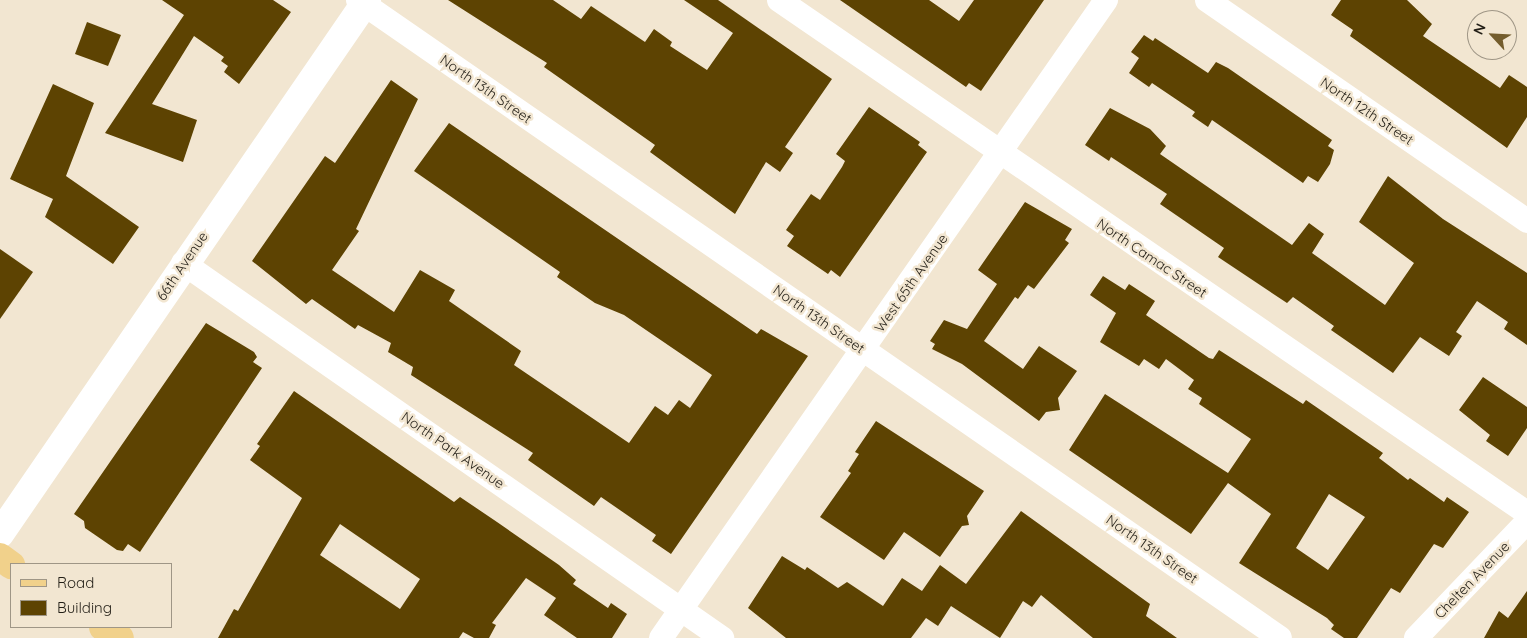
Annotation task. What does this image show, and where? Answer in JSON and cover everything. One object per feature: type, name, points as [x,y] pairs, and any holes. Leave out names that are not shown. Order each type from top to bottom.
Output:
[{"type":"main road","points":[[105,628],[120,638]]},
{"type":"street","name":"North Camac Street","points":[[779,0],[1527,513]]},
{"type":"street","name":"West 65th Avenue","points":[[662,638],[1001,154],[1106,0]]},
{"type":"street","name":"North 12th Street","points":[[1207,0],[1527,221]]},
{"type":"street","name":"66th Avenue","points":[[0,534],[363,1]]},
{"type":"street","name":"North 13th Street","points":[[363,1],[1280,638]]},
{"type":"street","name":"North Park Avenue","points":[[183,264],[722,638]]},
{"type":"street","name":"Chelten Avenue","points":[[1416,638],[1527,522]]},
{"type":"building","points":[[162,0],[273,0],[291,12],[239,84],[224,72],[228,66],[221,61],[224,57],[194,36],[152,104],[197,120],[183,162],[105,133],[184,15]]},
{"type":"building","points":[[448,0],[553,0],[581,19],[591,6],[645,42],[654,29],[672,42],[670,46],[707,70],[733,33],[684,0],[718,0],[832,79],[785,147],[793,153],[780,172],[766,162],[735,214],[650,152],[655,145],[544,67],[547,63]]},
{"type":"building","points":[[840,0],[929,0],[959,21],[974,0],[1044,0],[981,91],[969,83],[966,87]]},
{"type":"building","points":[[1341,0],[1407,0],[1432,24],[1423,36],[1500,88],[1509,75],[1527,87],[1527,117],[1507,148],[1350,36],[1353,30],[1331,15]]},
{"type":"building","points":[[87,22],[121,35],[108,66],[75,54]]},
{"type":"building","points":[[1144,35],[1153,41],[1155,38],[1208,73],[1216,62],[1228,68],[1332,140],[1328,146],[1334,150],[1330,164],[1318,182],[1308,176],[1303,183],[1212,120],[1208,127],[1192,116],[1195,112],[1152,83],[1149,87],[1129,73],[1139,58],[1131,52]]},
{"type":"building","points":[[391,80],[418,99],[356,229],[359,231],[332,270],[394,312],[420,270],[455,290],[449,301],[521,351],[514,365],[629,443],[655,406],[668,415],[679,400],[690,408],[712,375],[624,315],[595,303],[557,277],[560,272],[414,171],[449,123],[757,334],[761,329],[808,356],[671,554],[652,541],[656,535],[601,497],[594,506],[528,460],[533,453],[411,375],[413,367],[388,352],[391,343],[358,325],[355,329],[312,299],[306,304],[252,261],[325,156],[335,163]]},
{"type":"building","points":[[53,84],[94,103],[66,176],[139,227],[113,264],[45,217],[53,199],[10,179]]},
{"type":"building","points":[[869,107],[920,142],[918,145],[927,152],[840,277],[831,270],[828,274],[787,246],[794,236],[786,230],[811,194],[820,200],[845,161],[836,154]]},
{"type":"building","points":[[1110,108],[1150,129],[1166,146],[1160,154],[1292,245],[1309,223],[1324,234],[1312,253],[1385,305],[1414,263],[1359,222],[1388,176],[1443,219],[1527,273],[1527,345],[1504,329],[1508,322],[1477,301],[1456,332],[1462,336],[1449,356],[1420,337],[1393,373],[1331,330],[1334,326],[1293,297],[1287,303],[1218,257],[1224,248],[1160,204],[1167,194],[1111,157],[1109,161],[1085,145]]},
{"type":"building","points":[[1025,202],[1072,229],[1065,240],[1069,243],[1034,289],[1028,285],[1018,299],[1015,297],[984,341],[1023,369],[1039,346],[1077,371],[1058,398],[1060,410],[1046,412],[1039,421],[962,364],[932,349],[935,344],[930,341],[944,320],[967,329],[997,284],[978,270]]},
{"type":"building","points":[[0,249],[33,272],[0,319]]},
{"type":"building","points":[[1103,276],[1125,290],[1129,284],[1155,301],[1146,315],[1209,358],[1213,359],[1219,350],[1303,404],[1306,400],[1383,453],[1379,458],[1408,480],[1410,478],[1444,502],[1447,497],[1469,512],[1443,548],[1434,544],[1400,593],[1391,588],[1357,638],[1344,638],[1331,629],[1334,625],[1327,618],[1239,563],[1271,514],[1228,483],[1191,534],[1069,450],[1105,394],[1228,473],[1251,439],[1199,404],[1202,398],[1188,389],[1194,380],[1166,359],[1159,369],[1144,359],[1139,366],[1100,342],[1116,313],[1090,295]],"holes":[[[1329,494],[1365,517],[1328,570],[1296,548]]]},
{"type":"building","points":[[206,323],[254,352],[257,357],[253,362],[262,368],[140,552],[128,544],[123,551],[117,550],[85,528],[84,521],[74,514]]},
{"type":"building","points":[[1483,377],[1527,407],[1527,428],[1508,456],[1486,441],[1490,435],[1459,410]]},
{"type":"building","points":[[294,391],[454,502],[460,497],[497,522],[559,565],[576,580],[573,584],[608,608],[611,603],[627,614],[612,638],[577,638],[544,615],[556,598],[526,578],[492,623],[496,625],[489,638],[474,638],[463,632],[459,638],[218,638],[234,609],[238,611],[302,498],[250,460],[260,446],[257,444]],"holes":[[[340,524],[420,579],[400,609],[320,555]]]},
{"type":"building","points":[[876,421],[984,491],[967,516],[969,525],[962,526],[940,557],[904,532],[884,560],[820,517],[851,473],[848,471],[859,454],[855,452]]},
{"type":"building","points":[[1021,511],[1150,604],[1146,616],[1177,638],[1093,638],[1041,595],[1032,607],[1023,601],[1000,638],[951,606],[938,626],[926,618],[911,638],[786,638],[748,608],[782,556],[805,570],[807,567],[838,588],[847,582],[883,606],[902,578],[922,591],[940,565],[966,584]]},
{"type":"building","points":[[1527,591],[1527,638],[1484,638],[1499,611],[1508,618]]}]
